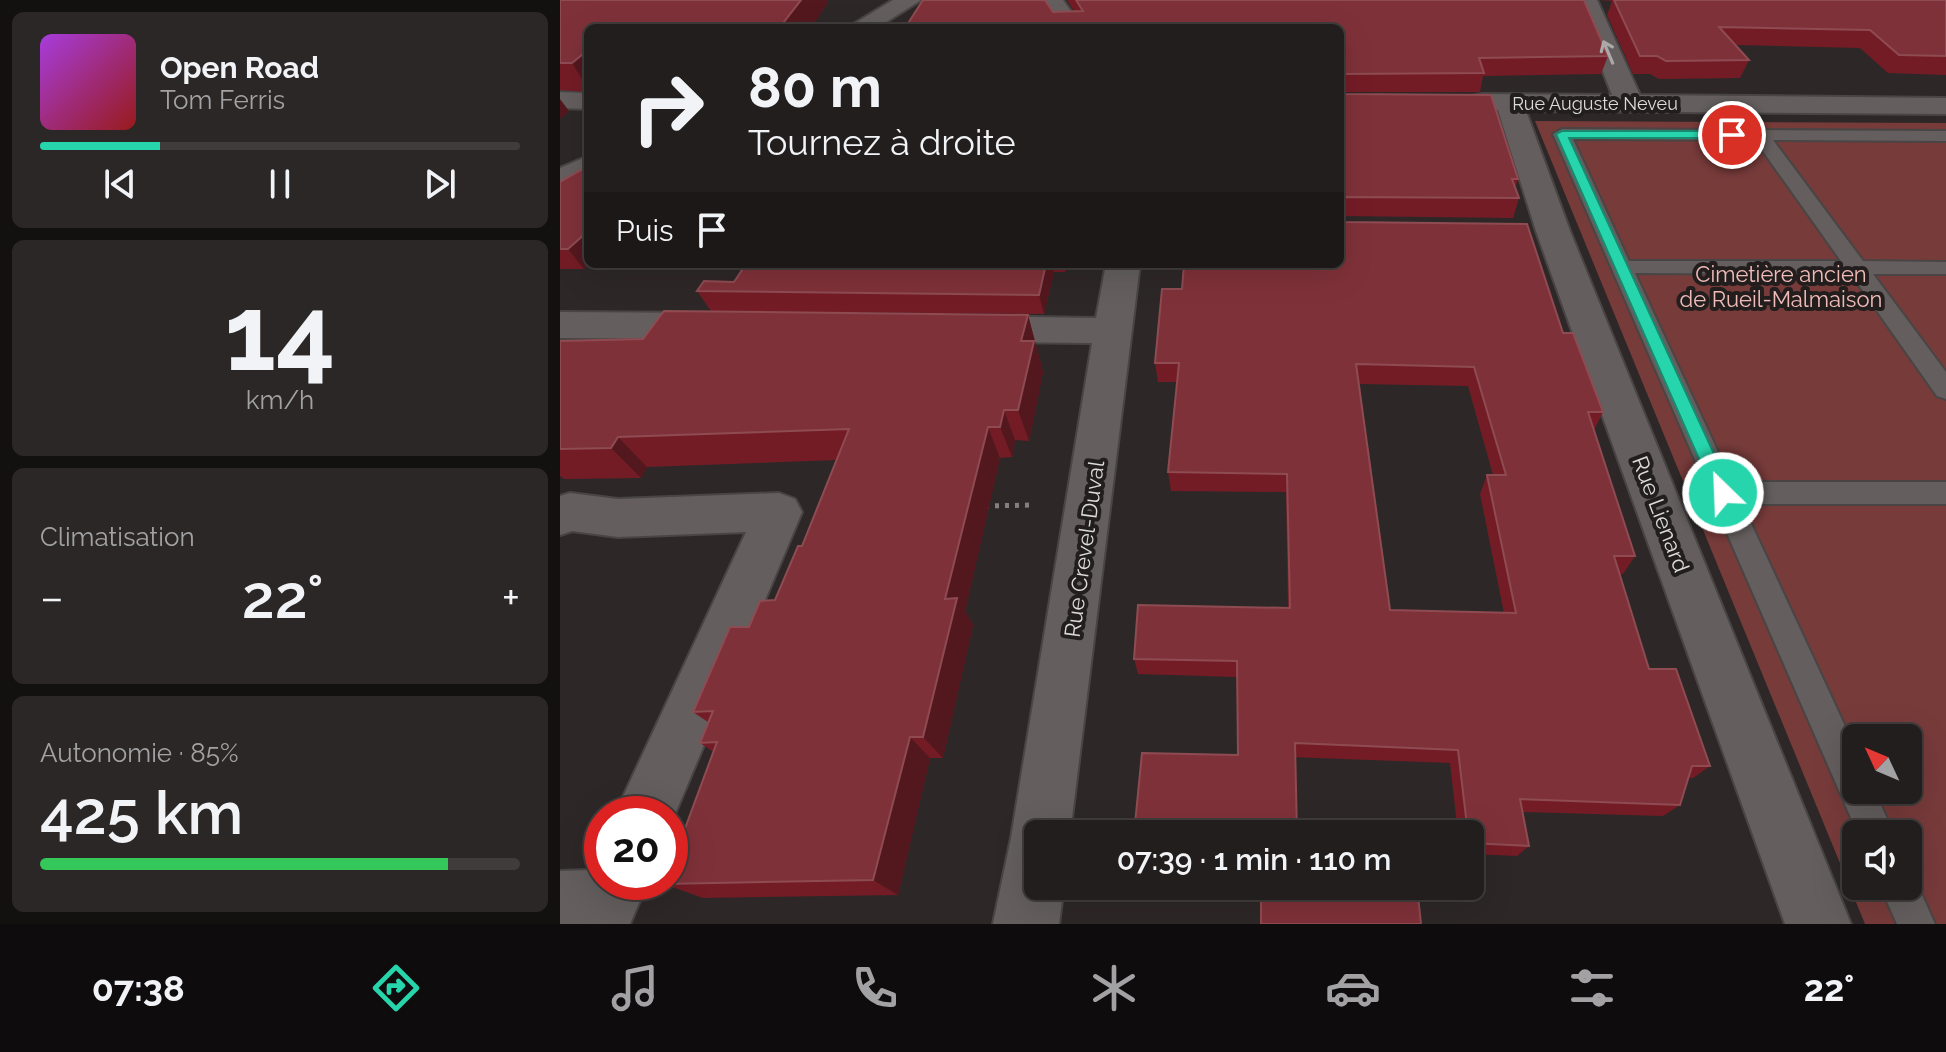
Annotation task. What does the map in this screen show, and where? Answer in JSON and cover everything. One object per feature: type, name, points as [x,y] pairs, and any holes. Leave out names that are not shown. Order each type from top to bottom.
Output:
[{"type":"street","points":[[866,24],[910,0]]},
{"type":"street","points":[[1051,0],[1068,24]]},
{"type":"street","points":[[1594,6],[1630,104]]},
{"type":"street","points":[[560,100],[584,101]]},
{"type":"street","name":"Rue Auguste Neveu","points":[[1461,102],[1946,106]]},
{"type":"street","name":"Rue Lienard","points":[[1509,103],[1538,231],[1818,924]]},
{"type":"street","points":[[560,181],[584,167]]},
{"type":"street","name":"Rue Crevel-Duval","points":[[1042,820],[1091,503],[1122,268]]},
{"type":"street","points":[[560,325],[746,327]]},
{"type":"street","points":[[931,329],[1114,331]]},
{"type":"street","points":[[560,516],[570,512],[618,518],[779,512],[653,796]]},
{"type":"street","points":[[560,903],[608,900]]},
{"type":"street","points":[[1026,924],[1030,900]]},
{"type":"lane","points":[[1842,759],[1562,134],[1946,136]]},
{"type":"lane","points":[[1760,135],[1946,390]]},
{"type":"lane","points":[[1621,267],[1946,268]]},
{"type":"lane","points":[[1723,493],[1946,493]]},
{"type":"lane","points":[[1905,900],[1916,924]]},
{"type":"path","points":[[980,506],[1091,503]]},
{"type":"green space","name":"Cimetière ancien de Rueil-Malmaison","points":[[1535,121],[1946,123],[1946,924],[1865,924],[1855,900],[1922,900],[1922,820],[1842,820],[1842,868]]},
{"type":"building","points":[[560,0],[801,0],[782,24],[584,24],[584,53],[572,63],[560,63]]},
{"type":"building","points":[[923,0],[1045,0],[1053,12],[1083,11],[1076,0],[1584,0],[1608,56],[1479,58],[1484,73],[1344,74],[1344,24],[908,24]]},
{"type":"building","points":[[1614,0],[1946,0],[1946,56],[1899,55],[1870,30],[1719,27],[1749,60],[1666,61],[1657,56],[1640,56]]},
{"type":"building","points":[[1344,94],[1491,95],[1518,179],[1512,179],[1519,198],[1344,197]]},
{"type":"building","points":[[584,168],[584,235],[568,249],[560,249],[560,182]]},
{"type":"building","points":[[1344,222],[1527,224],[1563,333],[1573,333],[1603,412],[1588,412],[1635,556],[1614,556],[1649,669],[1676,669],[1710,766],[1692,766],[1680,805],[1520,799],[1529,846],[1484,844],[1484,820],[1466,820],[1458,750],[1295,743],[1297,820],[1135,820],[1142,753],[1238,755],[1237,661],[1134,659],[1138,605],[1290,608],[1287,474],[1168,472],[1179,363],[1155,363],[1162,289],[1182,289],[1184,268],[1344,268]],"holes":[[[1356,364],[1474,367],[1506,475],[1487,475],[1516,613],[1390,610]]]},
{"type":"building","points":[[743,268],[1045,268],[1039,295],[697,291],[704,281],[734,282]]},
{"type":"building","points":[[664,311],[1028,315],[1021,341],[1034,341],[1018,410],[1004,410],[1000,427],[988,427],[945,599],[957,598],[923,737],[910,737],[873,880],[688,884],[688,820],[717,742],[700,743],[713,711],[693,712],[730,627],[749,627],[760,601],[775,600],[798,546],[802,546],[849,429],[618,437],[611,448],[560,449],[560,341],[643,339]]},
{"type":"building","points":[[1261,900],[1418,900],[1421,924],[1261,924]]},
{"type":"route","points":[[1723,493],[1562,134],[1732,135]]}]
